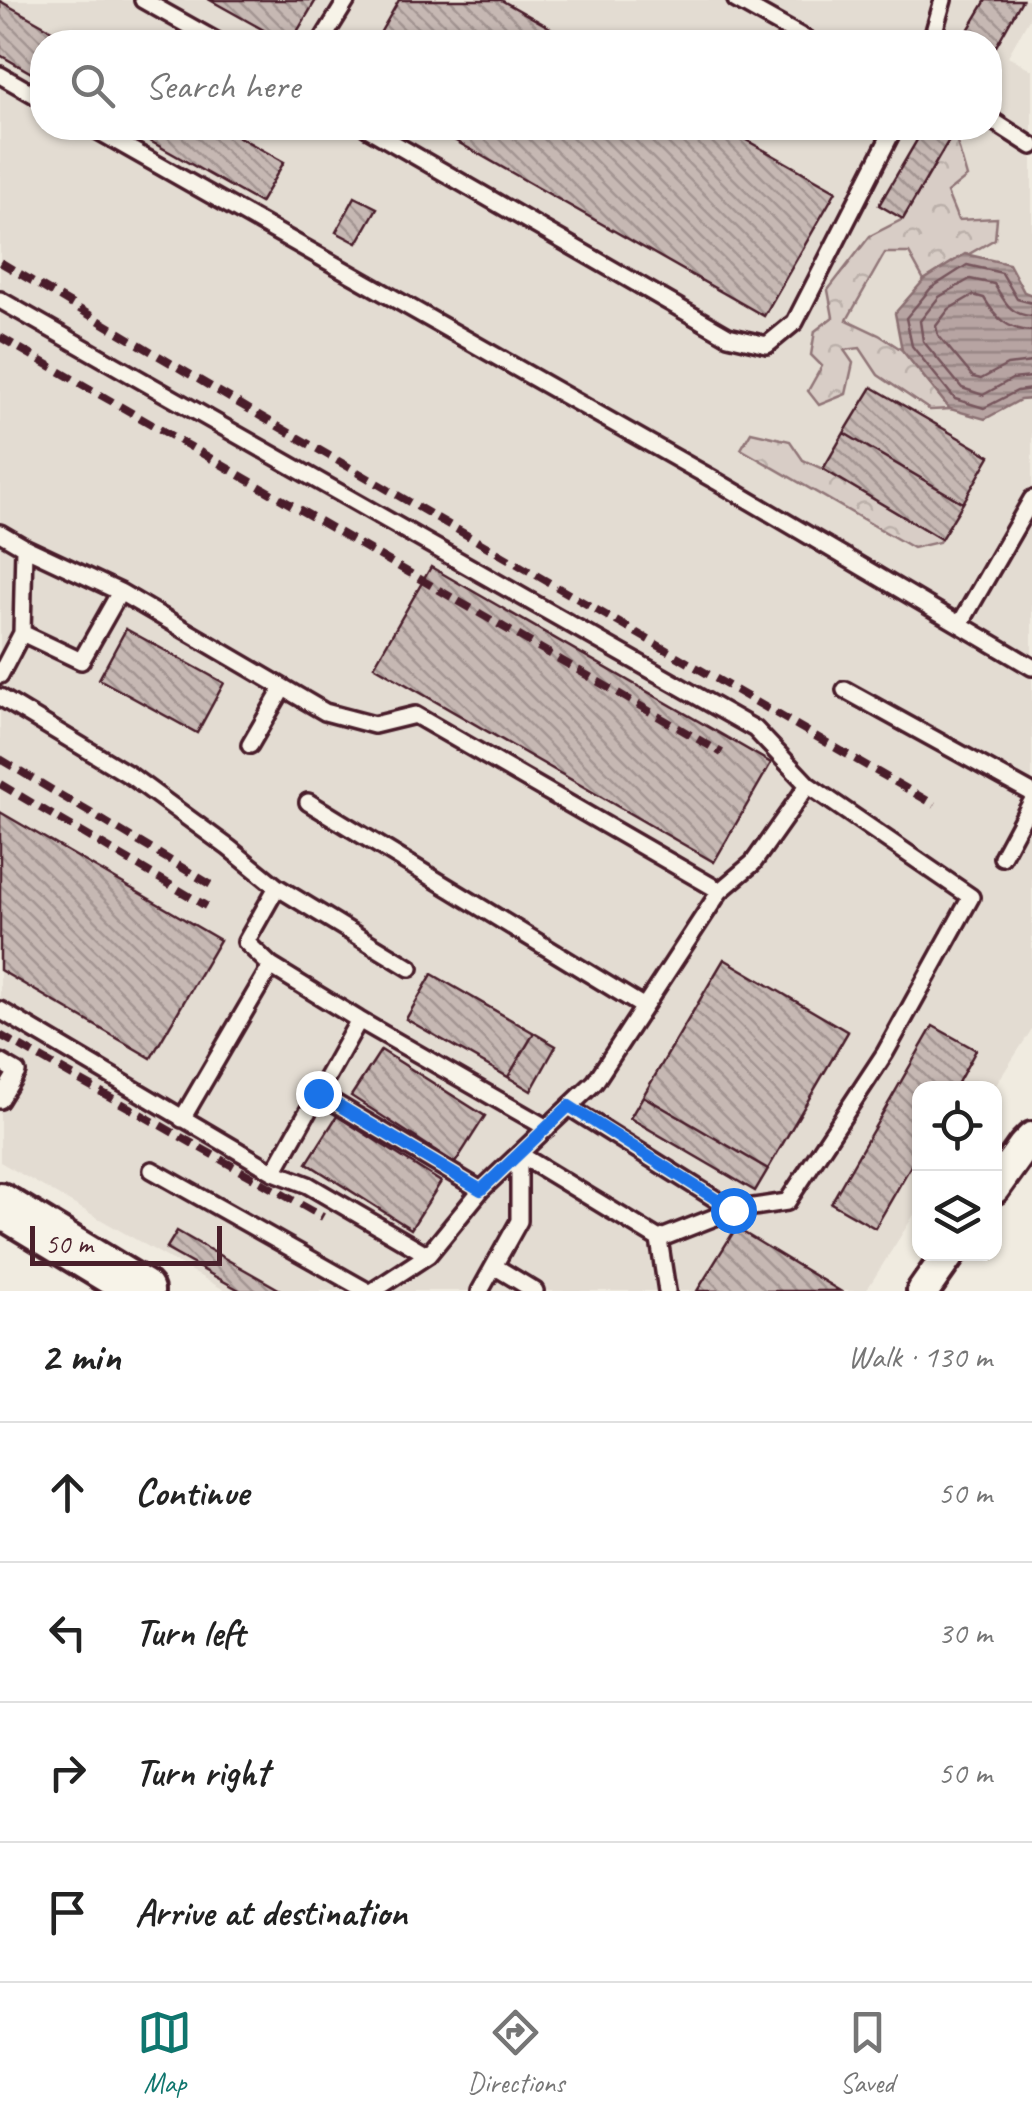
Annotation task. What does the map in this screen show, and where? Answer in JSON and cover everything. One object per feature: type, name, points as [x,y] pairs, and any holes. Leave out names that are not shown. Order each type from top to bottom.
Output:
[{"type":"street","points":[[1002,1177],[1032,1138]]},
{"type":"street","points":[[1,1208],[142,1291]]},
{"type":"street","points":[[923,1291],[944,1261]]},
{"type":"lane","points":[[143,0],[197,30]]},
{"type":"lane","points":[[328,30],[347,0]]},
{"type":"lane","points":[[736,0],[790,30]]},
{"type":"lane","points":[[934,30],[943,0]]},
{"type":"lane","points":[[0,75],[30,92]]},
{"type":"lane","points":[[1002,126],[1032,146]]},
{"type":"lane","points":[[114,140],[718,482],[1032,667]]},
{"type":"lane","points":[[387,140],[728,336],[768,345],[796,322],[888,140]]},
{"type":"lane","points":[[0,300],[755,729],[808,785],[971,897],[885,1052],[787,1202],[733,1210],[659,1239]]},
{"type":"lane","points":[[960,624],[1032,499]]},
{"type":"lane","points":[[0,533],[120,592],[325,712],[374,725],[415,714],[720,890]]},
{"type":"lane","points":[[0,675],[22,633],[24,547]]},
{"type":"lane","points":[[22,633],[81,661],[120,592]]},
{"type":"lane","points":[[250,745],[283,688]]},
{"type":"lane","points":[[844,690],[1032,792]]},
{"type":"lane","points":[[0,697],[131,776],[277,888],[410,968]]},
{"type":"lane","points":[[152,1170],[370,1291],[428,1255],[481,1190],[595,1082],[720,890],[753,863],[808,785]]},
{"type":"lane","points":[[308,802],[644,1007]]},
{"type":"lane","points":[[1002,857],[1032,802]]},
{"type":"lane","points":[[277,888],[246,942],[271,966],[547,1128]]},
{"type":"lane","points":[[182,1119],[271,966]]},
{"type":"lane","points":[[0,1010],[274,1172],[308,1184],[428,1255]]},
{"type":"lane","points":[[274,1172],[359,1020]]},
{"type":"lane","points":[[0,1062],[17,1072],[0,1100]]},
{"type":"lane","points":[[318,1093],[481,1190]]},
{"type":"lane","points":[[569,1106],[733,1210]]},
{"type":"lane","points":[[519,1154],[659,1239],[667,1291]]},
{"type":"lane","points":[[480,1291],[520,1221],[519,1154]]},
{"type":"lane","points":[[494,1266],[535,1291]]},
{"type":"shaded area","points":[[0,0],[1032,0],[1032,13],[1008,56],[1032,70],[1032,1029],[999,1081],[912,1081],[912,1218],[866,1291],[226,1291],[0,1162]]},
{"type":"green space","points":[[949,140],[956,140],[967,177],[947,193],[958,220],[997,218],[995,239],[924,280],[909,253],[885,253],[847,320],[902,350],[950,409],[930,410],[878,375],[860,348],[844,350],[853,363],[846,394],[819,405],[808,391],[822,366],[811,355],[815,331],[833,317],[828,290],[870,236],[903,219]]},
{"type":"green space","points":[[751,432],[790,441],[803,460],[941,539],[913,548],[741,449]]},
{"type":"water","points":[[965,254],[1009,264],[1024,292],[1032,295],[1032,399],[1020,400],[985,419],[950,409],[902,350],[895,313],[924,280]]},
{"type":"building","points":[[210,0],[316,0],[298,30],[264,30]]},
{"type":"building","points":[[399,0],[501,0],[554,30],[382,30]]},
{"type":"building","points":[[986,0],[1022,0],[1002,36],[1002,30],[968,30]]},
{"type":"building","points":[[0,1],[52,30],[30,30],[30,72],[0,55]]},
{"type":"building","points":[[148,140],[245,140],[284,162],[260,203]]},
{"type":"building","points":[[454,140],[746,140],[836,191],[764,316]]},
{"type":"building","points":[[917,140],[949,140],[903,219],[879,205]]},
{"type":"building","points":[[355,197],[377,208],[357,243],[336,232]]},
{"type":"building","points":[[872,387],[990,456],[963,503],[844,433]]},
{"type":"building","points":[[844,433],[963,503],[941,539],[823,469]]},
{"type":"building","points":[[431,567],[771,763],[714,862],[374,666]]},
{"type":"building","points":[[126,629],[224,683],[197,733],[99,679]]},
{"type":"building","points":[[0,812],[220,940],[151,1058],[0,970]]},
{"type":"building","points":[[724,959],[848,1032],[768,1169],[643,1096]]},
{"type":"building","points":[[432,974],[534,1033],[508,1077],[406,1019]]},
{"type":"building","points":[[933,1026],[976,1050],[959,1081],[912,1081],[912,1164],[875,1228],[831,1203]]},
{"type":"building","points":[[534,1033],[556,1046],[531,1091],[508,1077]]},
{"type":"building","points":[[381,1050],[485,1116],[455,1163],[351,1096]]},
{"type":"building","points":[[643,1096],[768,1169],[755,1191],[630,1118]]},
{"type":"building","points":[[337,1116],[441,1182],[411,1229],[307,1163]]},
{"type":"building","points":[[736,1228],[840,1291],[697,1291]]},
{"type":"building","points":[[177,1231],[282,1291],[241,1291],[166,1249]]},
{"type":"railway","points":[[0,262],[935,805]]},
{"type":"railway","points":[[0,337],[722,753]]},
{"type":"railway","points":[[0,759],[213,886]]},
{"type":"railway","points":[[0,784],[206,906]]},
{"type":"railway","points":[[0,1035],[323,1217]]},
{"type":"route","points":[[318,1093],[481,1190],[569,1106],[733,1210]]}]
